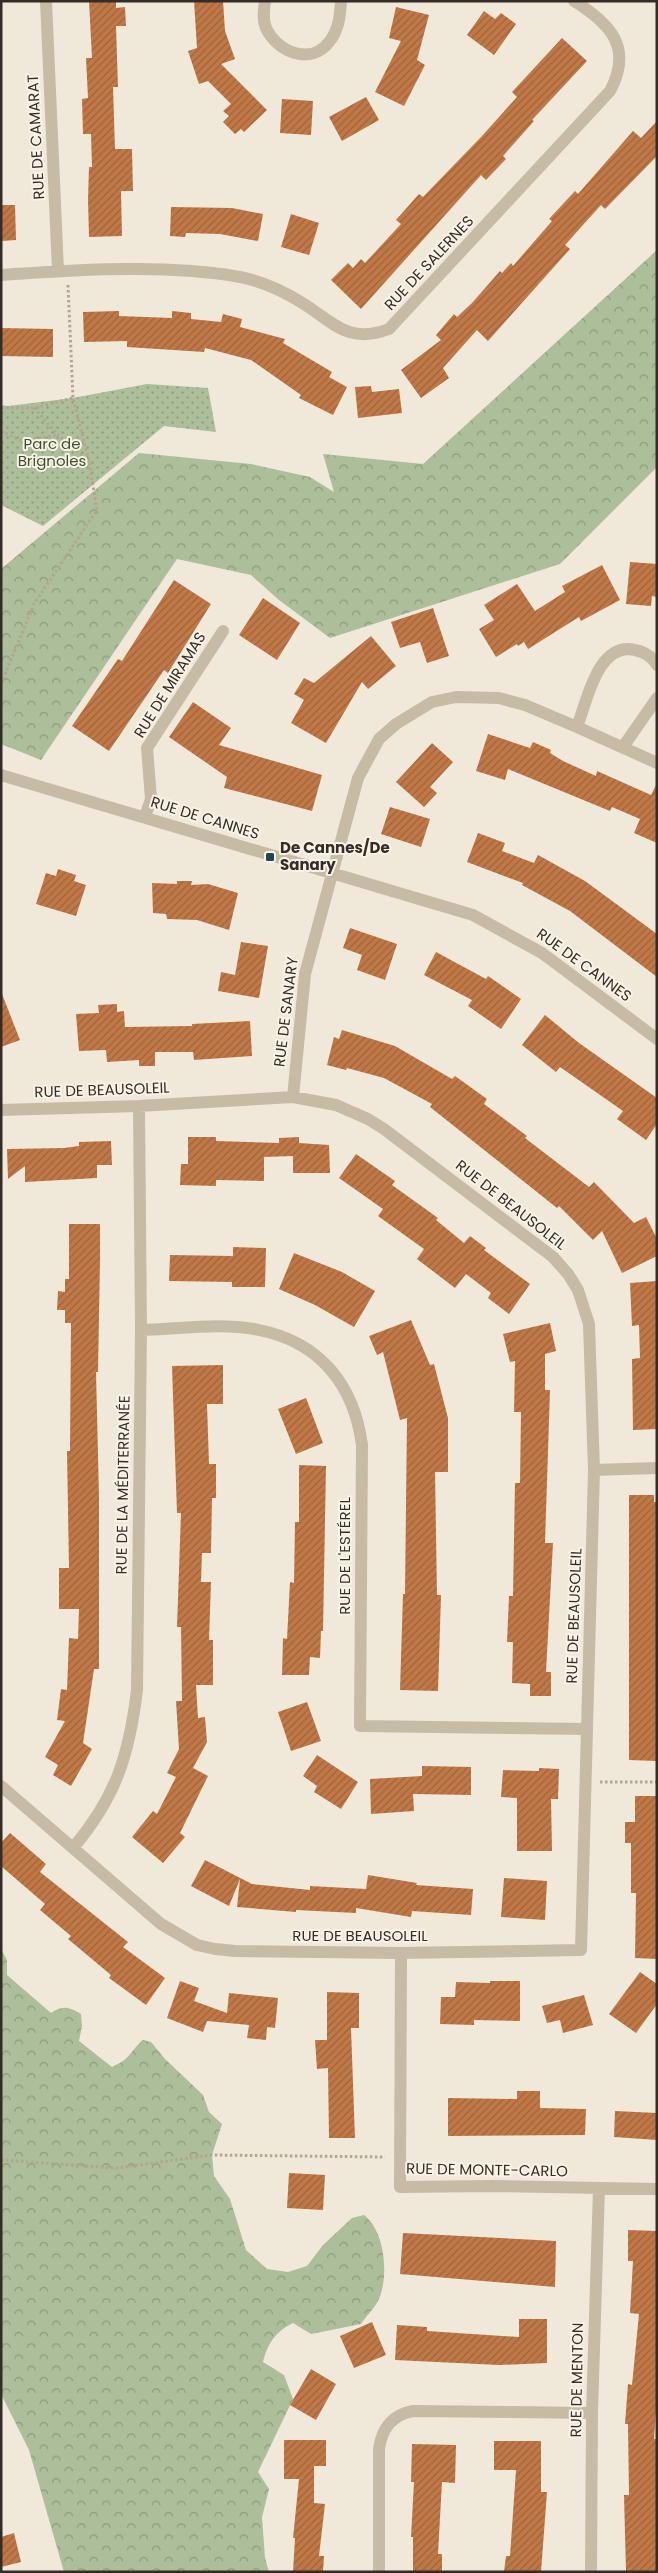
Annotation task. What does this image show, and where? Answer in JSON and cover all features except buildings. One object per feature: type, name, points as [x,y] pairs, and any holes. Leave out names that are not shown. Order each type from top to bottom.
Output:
[{"type":"street","name":"RUE DE CAMARAT","points":[[46,1],[62,271]]},
{"type":"street","points":[[265,1],[263,15],[265,27],[272,39],[295,54],[309,56],[329,43],[339,21],[341,1]]},
{"type":"street","name":"RUE DE SALERNES","points":[[1,275],[62,271],[172,270],[233,276],[268,286],[304,305],[331,324],[354,335],[365,336],[389,329],[610,91],[619,68],[621,56],[618,45],[603,23],[574,1]]},
{"type":"street","name":"RUE DE MIRAMAS","points":[[145,817],[152,800],[147,748],[224,631]]},
{"type":"street","points":[[578,727],[599,669],[607,657],[620,650],[631,649],[643,652],[657,665]]},
{"type":"street","name":"RUE DE SANARY","points":[[293,1097],[305,974],[358,778],[366,760],[379,740],[414,712],[432,702],[456,697],[499,698],[578,727],[657,763]]},
{"type":"street","points":[[623,748],[657,698]]},
{"type":"street","name":"RUE DE CANNES","points":[[1,775],[440,903],[473,915],[513,935],[542,953],[657,1039]]},
{"type":"street","name":"RUE DE BEAUSOLEIL","points":[[1,1110],[139,1106],[293,1097],[336,1105],[368,1119],[384,1129],[538,1243],[568,1274],[585,1306],[588,1324],[594,1470],[581,1950],[401,1953],[235,1951],[215,1950],[197,1945],[161,1924],[1,1786]]},
{"type":"street","name":"RUE DE LA MÉDITERRANÉE","points":[[73,1848],[94,1823],[115,1787],[134,1719],[137,1690],[141,1330],[139,1106]]},
{"type":"street","name":"RUE DE L'ESTÉREL","points":[[141,1330],[237,1327],[259,1330],[303,1346],[333,1371],[346,1389],[355,1408],[362,1445],[360,1726],[586,1729]]},
{"type":"street","points":[[594,1470],[657,1468]]},
{"type":"street","name":"RUE DE MONTE-CARLO","points":[[401,1953],[400,2188],[657,2189]]},
{"type":"street","name":"RUE DE MENTON","points":[[591,2572],[592,2413],[599,2188]]},
{"type":"street","points":[[379,2572],[381,2437],[393,2418],[402,2413],[413,2411],[592,2413]]},
{"type":"path","points":[[1,684],[34,604],[97,510],[89,461],[73,398],[62,271]]},
{"type":"path","points":[[1,408],[34,408],[73,398]]},
{"type":"path","points":[[34,408],[58,435],[89,461]]},
{"type":"path","points":[[1,431],[22,441],[58,435]]},
{"type":"path","points":[[586,1782],[657,1782]]},
{"type":"path","points":[[1,2160],[117,2168],[212,2155],[400,2158]]},
{"type":"green space","points":[[657,250],[657,467],[560,564],[330,638],[279,600],[251,575],[177,559],[41,760],[1,744],[1,569],[139,453],[251,464],[310,477],[334,492],[323,454],[423,464]]},
{"type":"green space","name":"Parc de Brignoles","points":[[147,384],[208,388],[216,432],[164,426],[43,526],[1,505],[1,405],[8,406],[73,398]]},
{"type":"green space","points":[[1,1949],[7,1960],[7,1975],[51,2013],[66,2008],[81,2014],[82,2026],[79,2041],[112,2067],[127,2058],[143,2040],[151,2042],[165,2059],[203,2095],[209,2112],[222,2124],[212,2155],[214,2176],[230,2199],[246,2250],[267,2269],[288,2272],[307,2266],[323,2245],[352,2218],[364,2215],[377,2232],[383,2254],[384,2278],[379,2299],[361,2324],[311,2334],[293,2323],[277,2334],[265,2355],[263,2362],[284,2375],[293,2399],[258,2472],[269,2489],[262,2517],[265,2558],[269,2572],[64,2572],[29,2450],[1,2394]]},
{"type":"place","name":"De Cannes/De Sanary","points":[[270,857]]}]
